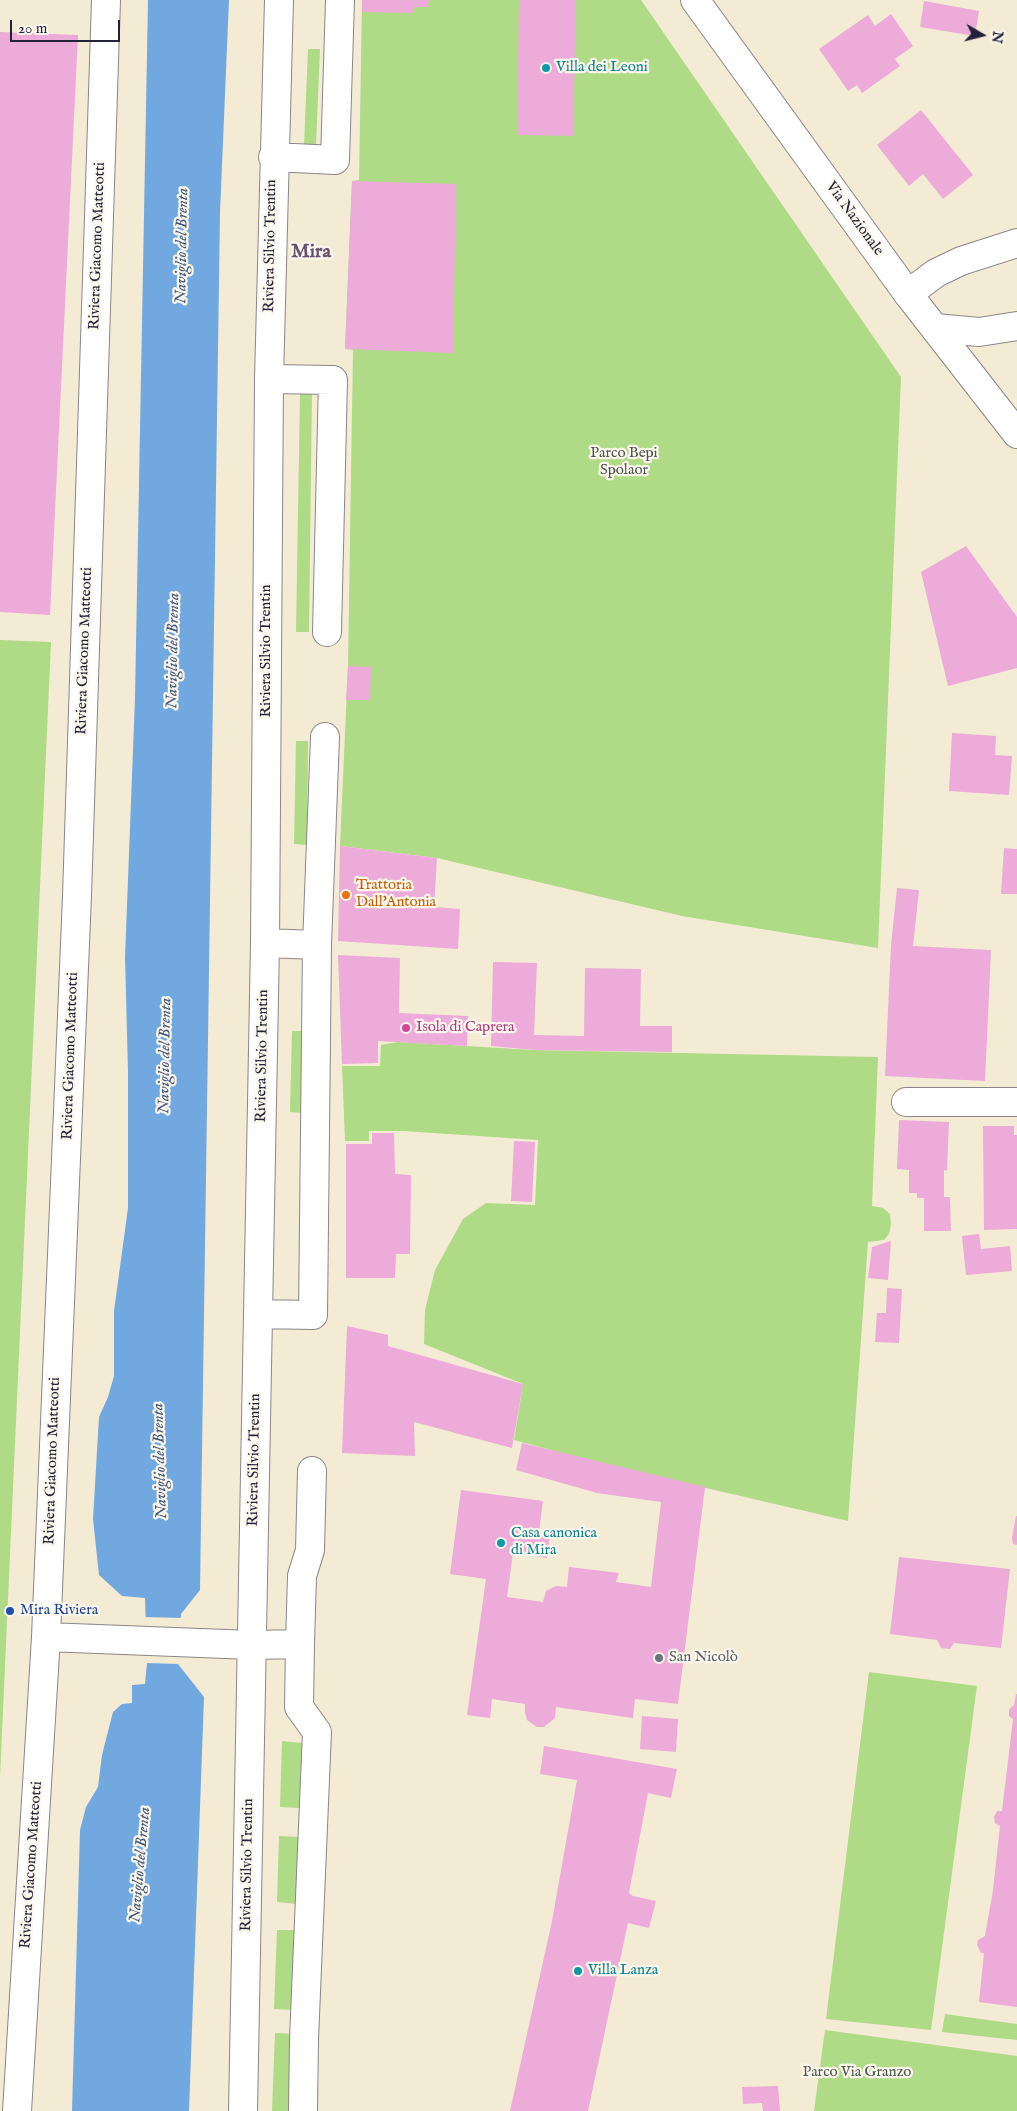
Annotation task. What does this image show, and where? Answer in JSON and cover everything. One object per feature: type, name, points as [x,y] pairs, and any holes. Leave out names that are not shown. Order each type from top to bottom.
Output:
[{"type":"street","name":"Riviera Giacomo Matteotti","points":[[17,2111],[46,1637],[78,886],[106,0]]},
{"type":"street","name":"Riviera Silvio Trentin","points":[[243,2111],[265,943],[269,380],[273,157],[279,0]]},
{"type":"street","points":[[273,157],[335,160],[340,0]]},
{"type":"street","name":"Via Nazionale","points":[[694,0],[908,294],[1017,434]]},
{"type":"street","points":[[908,294],[936,274],[961,261],[1017,243]]},
{"type":"street","points":[[935,328],[979,332],[1017,326]]},
{"type":"street","points":[[269,380],[333,380],[327,632]]},
{"type":"street","points":[[258,1314],[313,1315],[318,945],[324,737]]},
{"type":"street","points":[[265,943],[318,945]]},
{"type":"street","points":[[906,1102],[1017,1102]]},
{"type":"street","points":[[303,2111],[304,2039],[317,1732],[300,1707],[300,1644],[302,1576],[310,1550],[312,1471]]},
{"type":"street","points":[[46,1637],[252,1645],[300,1644]]},
{"type":"green space","name":"Parco Bepi Spolaor","points":[[362,0],[641,0],[901,377],[878,948],[682,916],[437,858],[340,846],[348,666],[353,350],[345,349],[352,181],[359,180]]},
{"type":"green space","points":[[308,49],[320,49],[316,145],[304,145]]},
{"type":"green space","points":[[300,391],[312,392],[309,632],[296,632]]},
{"type":"green space","points":[[0,640],[51,642],[0,1777]]},
{"type":"green space","points":[[296,741],[308,741],[307,845],[294,844]]},
{"type":"green space","points":[[292,1031],[304,1031],[303,1113],[290,1112]]},
{"type":"green space","points":[[398,1042],[534,1050],[878,1057],[872,1206],[883,1208],[890,1214],[891,1224],[889,1234],[884,1240],[868,1242],[848,1521],[603,1464],[514,1440],[523,1384],[424,1344],[425,1310],[435,1270],[463,1219],[486,1203],[535,1205],[538,1140],[403,1131],[369,1131],[369,1141],[345,1141],[342,1066],[380,1066],[381,1045]]},
{"type":"green space","points":[[869,1672],[977,1686],[931,2030],[826,2019]]},
{"type":"green space","points":[[282,1741],[302,1743],[299,1808],[280,1807]]},
{"type":"green space","points":[[279,1836],[300,1837],[297,1904],[277,1902]]},
{"type":"green space","points":[[277,1930],[296,1930],[294,2010],[274,2009]]},
{"type":"green space","points":[[945,2014],[1017,2024],[1017,2040],[942,2032]]},
{"type":"green space","name":"Parco Via Granzo","points":[[825,2030],[1017,2056],[1017,2111],[814,2111]]},
{"type":"green space","points":[[275,2033],[295,2034],[292,2111],[272,2111]]},
{"type":"water","name":"Naviglio del Brenta","points":[[148,0],[229,0],[220,212],[200,1590],[181,1614],[178,1664],[204,1697],[189,2111],[72,2111],[80,1830],[86,1807],[98,1787],[102,1755],[113,1712],[122,1704],[132,1703],[132,1685],[145,1684],[147,1663],[145,1598],[122,1596],[99,1575],[93,1519],[99,1417],[108,1397],[114,1376],[114,1311],[128,1208],[128,1072],[125,957],[135,698]]},
{"type":"pier","points":[[144,1617],[183,1618],[181,1664],[145,1663]]},
{"type":"building","points":[[362,0],[429,0],[428,7],[413,7],[413,13],[362,12]]},
{"type":"building","name":"Villa dei Leoni","points":[[519,0],[576,0],[573,136],[517,135]]},
{"type":"building","points":[[924,1],[979,11],[975,36],[920,27]]},
{"type":"building","points":[[891,14],[913,46],[895,59],[900,66],[862,93],[857,85],[848,91],[819,49],[868,15],[875,26]]},
{"type":"building","points":[[0,32],[78,35],[50,615],[0,612]]},
{"type":"building","points":[[921,110],[973,175],[943,199],[923,174],[909,186],[877,145]]},
{"type":"building","points":[[352,181],[456,184],[453,353],[345,349]]},
{"type":"building","points":[[966,546],[1017,617],[1017,668],[948,686],[921,572]]},
{"type":"building","points":[[348,666],[371,667],[370,700],[346,700]]},
{"type":"building","points":[[952,733],[996,736],[995,755],[1012,756],[1009,795],[949,791]]},
{"type":"building","points":[[340,846],[437,858],[434,907],[460,909],[458,949],[338,941]]},
{"type":"building","points":[[1004,848],[1017,849],[1017,894],[1001,894]]},
{"type":"building","points":[[897,888],[919,890],[913,946],[991,950],[985,1081],[885,1076],[891,945]]},
{"type":"building","points":[[338,955],[400,958],[399,1013],[468,1016],[467,1046],[378,1041],[378,1063],[342,1064]]},
{"type":"building","points":[[493,962],[537,963],[534,1035],[584,1036],[585,968],[641,969],[640,1026],[672,1026],[672,1052],[534,1050],[491,1046]]},
{"type":"building","points":[[899,1120],[949,1122],[947,1171],[944,1170],[944,1197],[950,1197],[951,1231],[924,1231],[924,1198],[917,1198],[917,1193],[909,1193],[909,1170],[897,1169]]},
{"type":"building","points":[[983,1126],[1014,1126],[1014,1135],[1017,1135],[1017,1229],[984,1230]]},
{"type":"building","points":[[372,1133],[394,1133],[395,1174],[411,1175],[410,1254],[396,1254],[395,1278],[346,1278],[346,1144],[372,1144]]},
{"type":"building","points":[[514,1141],[535,1142],[532,1202],[511,1201]]},
{"type":"building","points":[[979,1234],[981,1249],[1010,1246],[1012,1271],[966,1275],[962,1236]]},
{"type":"building","points":[[891,1241],[888,1280],[868,1278],[872,1247]]},
{"type":"building","points":[[887,1288],[902,1289],[899,1343],[875,1342],[877,1313],[886,1313]]},
{"type":"building","points":[[347,1326],[388,1335],[388,1346],[523,1384],[512,1448],[414,1422],[415,1456],[342,1453]]},
{"type":"building","points":[[522,1443],[705,1487],[678,1704],[635,1699],[633,1718],[556,1707],[555,1718],[544,1727],[537,1727],[527,1720],[525,1704],[492,1699],[490,1718],[467,1715],[486,1579],[450,1574],[461,1490],[543,1501],[539,1532],[550,1534],[547,1558],[513,1553],[507,1597],[543,1602],[546,1591],[556,1586],[567,1587],[569,1567],[619,1573],[616,1582],[651,1587],[661,1502],[597,1493],[516,1470]]},
{"type":"building","points":[[1016,1516],[1017,1545],[1013,1544],[1012,1538]]},
{"type":"building","points":[[899,1557],[1010,1569],[1001,1648],[954,1643],[950,1649],[941,1648],[937,1640],[890,1634]]},
{"type":"building","points":[[1016,1694],[1017,2007],[979,2002],[984,1953],[981,1953],[977,1945],[978,1940],[985,1936],[993,1890],[1000,1826],[995,1823],[994,1817],[997,1811],[1002,1811],[1013,1719],[1009,1716],[1009,1709],[1014,1705]]},
{"type":"building","points":[[642,1716],[678,1719],[676,1752],[640,1749]]},
{"type":"building","points":[[544,1746],[677,1769],[671,1798],[648,1793],[629,1893],[633,1896],[656,1901],[649,1928],[628,1923],[588,2111],[510,2111],[552,1921],[577,1780],[540,1774]]},
{"type":"building","points":[[778,2086],[780,2111],[763,2111],[762,2103],[743,2104],[742,2087]]},
{"type":"place","name":"Villa dei Leoni","points":[[546,68]]},
{"type":"place","name":"Trattoria Dall'Antonia","points":[[346,895]]},
{"type":"place","name":"Isola di Caprera","points":[[406,1028]]},
{"type":"place","name":"Casa canonica di Mira","points":[[501,1543]]},
{"type":"place","name":"Mira Riviera","points":[[10,1611]]},
{"type":"place","name":"San Nicolò","points":[[659,1658]]},
{"type":"place","name":"Villa Lanza","points":[[578,1971]]},
{"type":"district","name":"Mira","points":[[311,253]]}]
